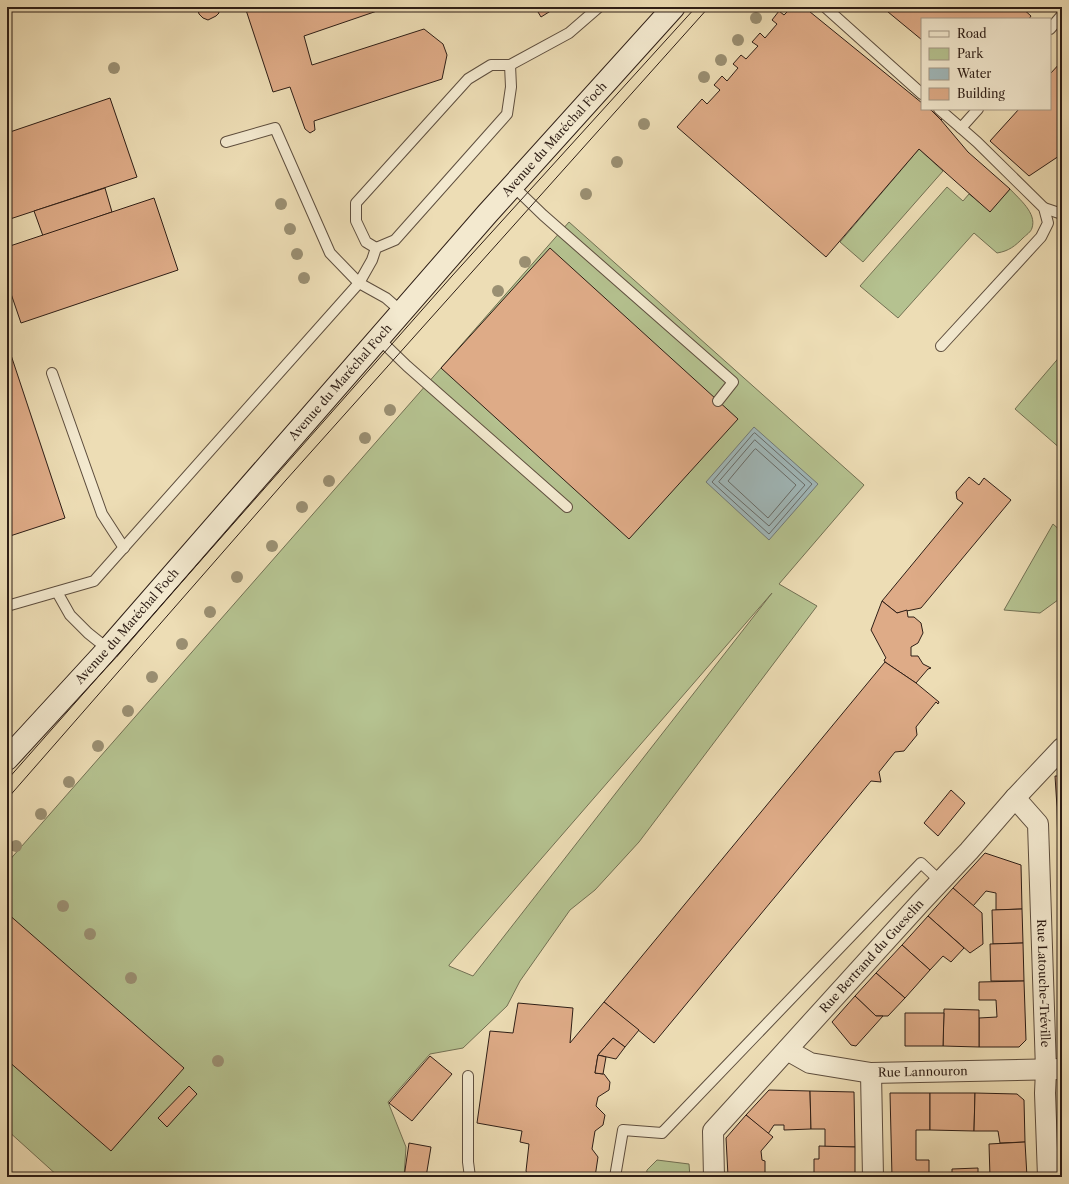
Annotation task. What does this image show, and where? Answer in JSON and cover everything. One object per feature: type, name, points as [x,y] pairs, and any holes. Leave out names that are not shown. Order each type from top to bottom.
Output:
[{"type":"main road","name":"Avenue du Maréchal Foch","points":[[7,759],[108,649],[487,214],[674,7]]},
{"type":"street","name":"Rue Bertrand du Guesclin","points":[[714,1177],[713,1131],[1062,748]]},
{"type":"street","name":"Rue Latouche-Tréville","points":[[1015,798],[1038,824],[1054,1069],[1045,1093],[1048,1177]]},
{"type":"street","name":"Rue Lannouron","points":[[787,1050],[810,1063],[871,1073],[1054,1069]]},
{"type":"street","points":[[871,1073],[873,1177]]},
{"type":"lane","points":[[376,248],[366,242],[356,221],[356,203],[468,79],[490,65],[510,65],[569,33],[599,7]]},
{"type":"lane","points":[[825,7],[921,93]]},
{"type":"lane","points":[[1051,28],[1062,15]]},
{"type":"lane","points":[[7,606],[94,582],[359,283],[372,260],[376,248],[395,240],[507,114],[511,87],[510,65]]},
{"type":"lane","points":[[940,110],[977,142],[1044,208],[1062,214]]},
{"type":"lane","points":[[961,128],[977,110]]},
{"type":"lane","points":[[226,142],[275,128],[330,253],[359,283],[386,298],[402,312]]},
{"type":"lane","points":[[513,186],[733,382],[718,401]]},
{"type":"lane","points":[[941,346],[1041,237],[1048,223],[1044,208]]},
{"type":"lane","points":[[378,338],[407,366],[567,507]]},
{"type":"lane","points":[[52,373],[102,514],[124,548]]},
{"type":"lane","points":[[57,592],[70,614],[88,633],[108,649]]},
{"type":"lane","points":[[615,1177],[622,1130],[662,1132],[921,863],[940,881]]},
{"type":"lane","points":[[468,1076],[468,1162],[470,1177]]},
{"type":"green space","points":[[919,149],[943,171],[863,262],[840,242]]},
{"type":"green space","points":[[947,187],[963,201],[969,194],[990,211],[1010,189],[1030,212],[1033,222],[1032,228],[1030,232],[1014,246],[997,253],[974,233],[898,318],[860,286]]},
{"type":"green space","points":[[569,222],[864,485],[779,584],[817,606],[639,842],[595,890],[570,910],[520,981],[507,1006],[463,1048],[430,1054],[388,1102],[406,1147],[404,1177],[59,1177],[7,1130],[7,863]],"holes":[[[772,593],[473,976],[449,965]]]},
{"type":"green space","points":[[1062,354],[1062,450],[1015,409]]},
{"type":"green space","points":[[1053,524],[1062,532],[1062,597],[1040,613],[1004,610]]},
{"type":"green space","points":[[657,1160],[689,1164],[690,1177],[646,1177],[647,1170]]},
{"type":"water","points":[[754,427],[818,484],[769,540],[706,482]]},
{"type":"building","points":[[197,7],[218,7],[219,13],[208,20],[199,14]]},
{"type":"building","points":[[245,7],[375,7],[377,11],[304,36],[312,65],[424,29],[443,44],[447,55],[442,79],[314,121],[315,130],[310,133],[305,129],[290,87],[273,92]]},
{"type":"building","points":[[535,7],[557,7],[541,17]]},
{"type":"building","points":[[792,7],[804,7],[921,102],[921,110],[931,110],[968,152],[1010,189],[990,212],[919,149],[826,257],[677,127],[702,99],[707,104],[720,90],[714,85],[722,76],[727,81],[738,68],[733,64],[741,55],[746,59],[758,46],[752,42],[760,33],[765,38],[777,24],[772,20],[779,11],[784,15]]},
{"type":"building","points":[[882,7],[1021,7],[1031,16],[1030,18],[921,18],[921,39]]},
{"type":"building","points":[[1062,61],[1062,154],[1029,176],[990,141],[1018,110],[1051,110],[1051,73]]},
{"type":"building","points":[[110,98],[137,177],[7,220],[7,133]]},
{"type":"building","points":[[931,110],[949,110],[941,120]]},
{"type":"building","points":[[105,188],[112,212],[43,236],[34,211]]},
{"type":"building","points":[[154,198],[178,270],[21,323],[7,282],[7,247]]},
{"type":"building","points":[[550,248],[738,419],[629,539],[441,368]]},
{"type":"building","points":[[7,343],[65,518],[7,537]]},
{"type":"building","points":[[969,477],[979,485],[984,478],[1011,500],[921,608],[897,613],[882,601],[963,503],[957,499],[956,492]]},
{"type":"building","points":[[882,601],[897,613],[907,610],[908,617],[914,617],[921,623],[923,633],[918,643],[911,647],[911,656],[918,656],[923,664],[931,668],[928,669],[916,683],[885,662],[884,660],[886,658],[871,630]]},
{"type":"building","points":[[885,662],[916,683],[939,702],[938,704],[936,702],[916,727],[917,735],[904,751],[895,752],[879,772],[881,782],[871,781],[654,1043],[604,1002]]},
{"type":"building","points":[[1055,776],[1062,776],[1062,807],[1057,807]]},
{"type":"building","points":[[951,790],[965,803],[938,836],[924,823]]},
{"type":"building","points":[[1057,807],[1062,807],[1062,853],[1058,853]]},
{"type":"building","points":[[985,853],[1021,865],[1022,909],[996,910],[996,893],[986,891],[973,906],[953,888]]},
{"type":"building","points":[[1058,853],[1062,853],[1062,881],[1059,881]]},
{"type":"building","points":[[1059,881],[1062,881],[1062,910],[1060,910]]},
{"type":"building","points":[[953,888],[982,913],[983,944],[970,953],[928,916]]},
{"type":"building","points":[[1022,909],[1023,943],[993,944],[992,910]]},
{"type":"building","points":[[1060,910],[1062,910],[1062,938],[1061,938]]},
{"type":"building","points":[[7,913],[184,1068],[111,1151],[7,1060]]},
{"type":"building","points":[[928,916],[964,948],[951,962],[943,956],[930,970],[902,945]]},
{"type":"building","points":[[1062,938],[1062,967],[1061,967]]},
{"type":"building","points":[[1023,943],[1024,981],[991,981],[990,944]]},
{"type":"building","points":[[902,945],[930,970],[905,998],[876,973]]},
{"type":"building","points":[[876,973],[905,998],[888,1016],[876,1016],[855,996]]},
{"type":"building","points":[[1024,981],[1026,1040],[1019,1047],[979,1047],[979,1018],[997,1017],[996,1000],[979,1000],[979,982]]},
{"type":"building","points":[[855,996],[876,1016],[883,1016],[856,1046],[851,1045],[832,1022]]},
{"type":"building","points":[[604,1002],[639,1030],[625,1047],[613,1038],[598,1055],[595,1073],[604,1074],[610,1082],[609,1090],[598,1097],[596,1106],[605,1115],[603,1125],[595,1131],[592,1149],[598,1157],[595,1177],[529,1177],[526,1171],[529,1144],[520,1142],[522,1131],[477,1123],[490,1031],[513,1033],[518,1003],[573,1008],[570,1043]]},
{"type":"building","points":[[944,1009],[979,1010],[979,1047],[943,1046]]},
{"type":"building","points":[[905,1013],[944,1013],[943,1046],[905,1046]]},
{"type":"building","points":[[613,1038],[625,1047],[616,1059],[598,1055]]},
{"type":"building","points":[[598,1055],[606,1057],[603,1074],[595,1073]]},
{"type":"building","points":[[430,1056],[452,1074],[412,1121],[389,1103]]},
{"type":"building","points":[[189,1086],[197,1094],[167,1127],[158,1118]]},
{"type":"building","points":[[769,1090],[810,1091],[811,1129],[784,1130],[784,1125],[774,1125],[768,1134],[746,1115]]},
{"type":"building","points":[[810,1091],[854,1092],[855,1147],[825,1147],[825,1129],[811,1129]]},
{"type":"building","points":[[890,1093],[930,1093],[930,1130],[916,1130],[916,1160],[929,1160],[929,1177],[892,1177]]},
{"type":"building","points":[[930,1093],[975,1093],[974,1131],[930,1130]]},
{"type":"building","points":[[975,1093],[1017,1094],[1024,1100],[1025,1142],[1000,1143],[998,1131],[974,1131]]},
{"type":"building","points":[[746,1115],[773,1137],[761,1151],[762,1160],[765,1161],[765,1175],[728,1176],[726,1138]]},
{"type":"building","points":[[1025,1142],[1027,1177],[990,1177],[989,1144]]},
{"type":"building","points":[[409,1143],[431,1147],[426,1177],[404,1177]]},
{"type":"building","points":[[819,1146],[855,1147],[855,1177],[814,1177],[814,1159],[819,1159]]},
{"type":"building","points":[[978,1168],[978,1177],[952,1177],[952,1169]]},
{"type":"building","points":[[765,1175],[765,1177],[728,1176]]},
{"type":"tram line","points":[[7,780],[452,276],[696,7]]},
{"type":"tram line","points":[[7,799],[286,480],[709,7]]}]
